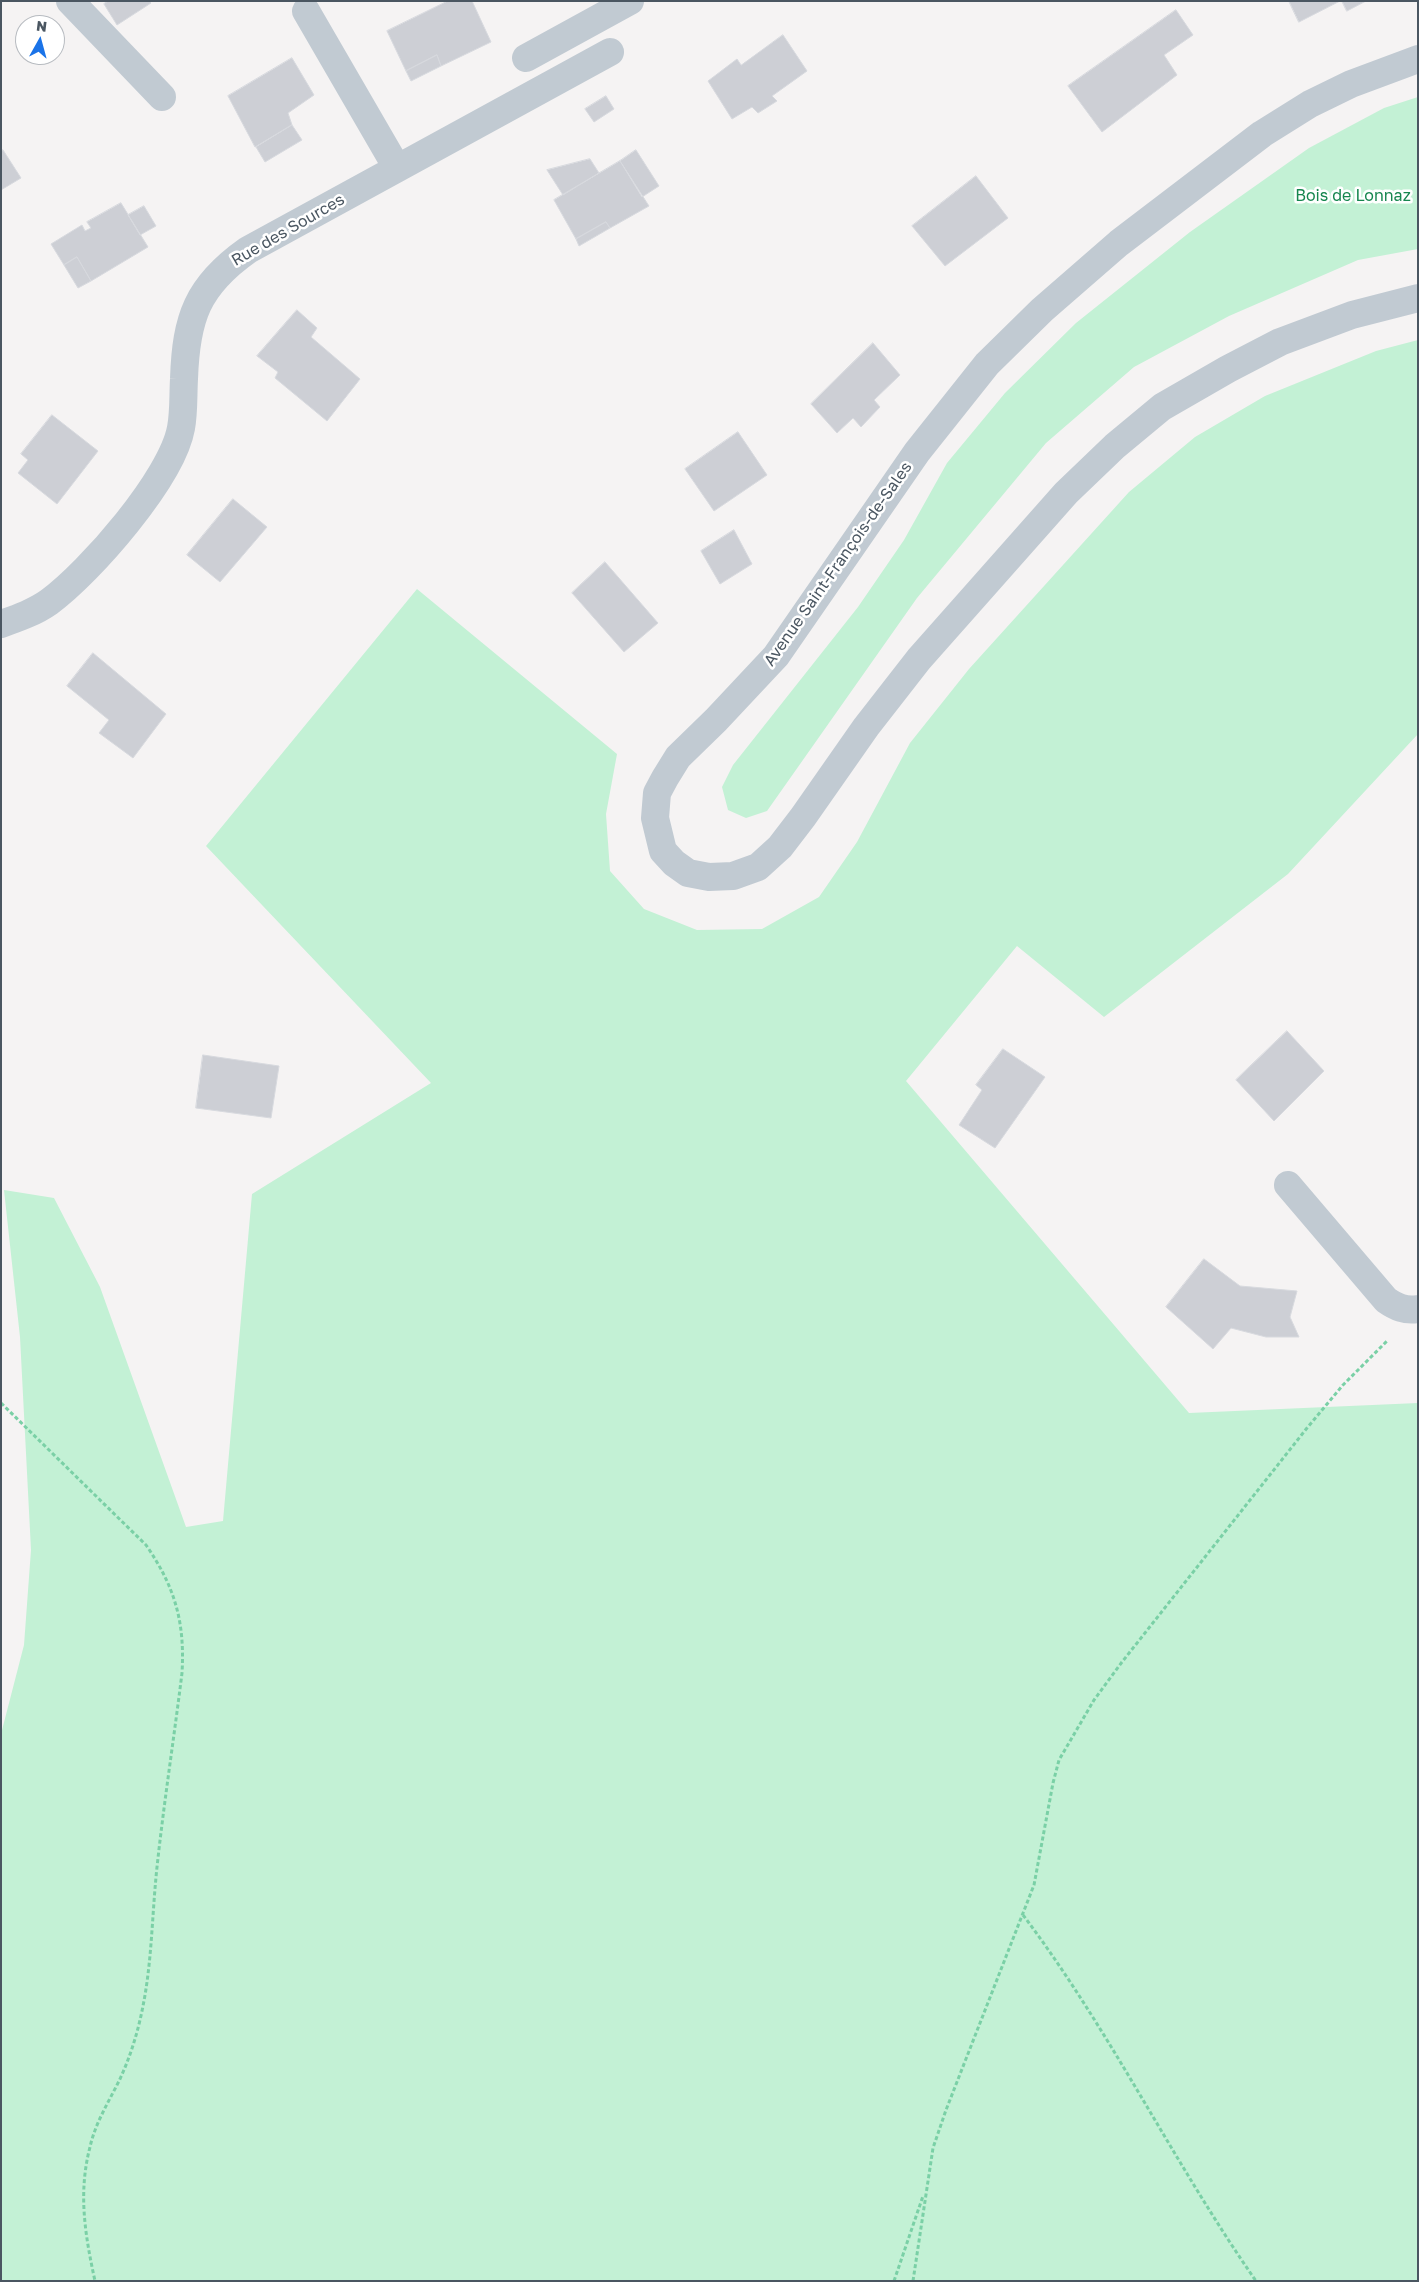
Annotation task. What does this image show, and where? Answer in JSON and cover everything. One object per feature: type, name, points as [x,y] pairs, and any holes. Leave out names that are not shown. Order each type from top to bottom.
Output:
[{"type":"street","points":[[70,1],[162,97]]},
{"type":"street","points":[[526,58],[630,1]]},
{"type":"street","points":[[306,11],[397,168]]},
{"type":"street","name":"Rue des Sources","points":[[1,624],[25,616],[48,603],[69,586],[100,555],[165,467],[181,430],[186,346],[190,323],[199,300],[212,280],[229,264],[248,250],[610,52]]},
{"type":"street","name":"Avenue Saint-François-de-Sales","points":[[1418,59],[1350,84],[1310,104],[1262,134],[1120,243],[1042,310],[987,364],[917,452],[776,656],[716,720],[678,757],[657,793],[655,818],[663,851],[674,863],[688,873],[709,877],[733,876],[758,866],[780,847],[804,817],[866,727],[919,659],[1066,493],[1115,446],[1162,407],[1280,342],[1352,315],[1418,298]]},
{"type":"street","points":[[1288,1185],[1386,1300],[1397,1307],[1410,1310],[1418,1309]]},
{"type":"path","points":[[913,2281],[925,2189],[933,2148],[946,2110],[1034,1886],[1059,1760],[1094,1700],[1307,1428],[1343,1385],[1389,1339]]},
{"type":"path","points":[[1,1403],[146,1545],[161,1567],[173,1592],[180,1618],[183,1645],[182,1673],[157,1867],[149,1969],[143,2006],[134,2044],[120,2080],[102,2114],[90,2146],[83,2178],[82,2213],[96,2281]]},
{"type":"path","points":[[1023,1915],[1057,1960],[1082,1999],[1198,2194],[1256,2281]]},
{"type":"path","points":[[894,2281],[925,2189]]},
{"type":"green space","name":"Bois de Lonnaz","points":[[1418,97],[1418,249],[1358,260],[1229,316],[1134,367],[1046,443],[917,598],[767,811],[746,818],[728,810],[722,787],[733,765],[858,607],[904,540],[947,463],[1005,393],[1076,323],[1190,232],[1309,148],[1384,108]]},
{"type":"green space","points":[[1418,340],[1418,734],[1288,874],[1104,1017],[1017,946],[906,1081],[1189,1413],[1418,1403],[1418,2281],[1,2281],[1,1734],[24,1645],[31,1550],[20,1337],[4,1190],[54,1198],[100,1287],[186,1527],[223,1521],[252,1194],[431,1083],[206,846],[417,589],[617,754],[606,814],[610,871],[644,909],[697,930],[762,929],[819,897],[857,842],[910,743],[969,669],[1129,492],[1195,437],[1265,396],[1376,351]]},
{"type":"building","points":[[108,1],[149,1],[151,3],[117,25],[104,4]]},
{"type":"building","points":[[448,1],[472,1],[491,42],[441,66],[437,55],[406,71],[387,31]]},
{"type":"building","points":[[1289,1],[1340,1],[1299,22]]},
{"type":"building","points":[[1342,1],[1366,1],[1347,11]]},
{"type":"building","points":[[1176,10],[1193,35],[1164,55],[1177,75],[1102,132],[1068,86]]},
{"type":"building","points":[[783,35],[807,71],[772,96],[777,101],[758,113],[752,107],[732,119],[708,81],[737,59],[741,65]]},
{"type":"building","points":[[437,55],[441,66],[411,81],[406,71]]},
{"type":"building","points":[[292,58],[314,95],[288,113],[292,125],[255,147],[228,96]]},
{"type":"building","points":[[606,96],[614,109],[594,122],[585,109]]},
{"type":"building","points":[[292,125],[302,140],[265,162],[256,147]]},
{"type":"building","points":[[3,150],[21,178],[1,190],[1,151]]},
{"type":"building","points":[[636,150],[659,186],[642,197],[620,161]]},
{"type":"building","points":[[590,159],[599,173],[563,195],[547,170]]},
{"type":"building","points":[[620,161],[649,206],[610,228],[606,222],[576,239],[554,200]]},
{"type":"building","points":[[976,176],[1008,218],[945,266],[912,226]]},
{"type":"building","points":[[121,203],[148,247],[91,281],[77,257],[64,265],[51,244],[82,225],[85,231],[91,228],[87,222]]},
{"type":"building","points":[[144,206],[156,226],[140,235],[128,215]]},
{"type":"building","points":[[606,222],[610,228],[579,246],[576,239]]},
{"type":"building","points":[[77,257],[91,281],[78,288],[64,265]]},
{"type":"building","points":[[297,310],[317,328],[311,337],[360,379],[327,421],[275,378],[278,372],[257,356]]},
{"type":"building","points":[[873,343],[900,375],[874,400],[880,407],[861,427],[853,418],[837,433],[811,404]]},
{"type":"building","points":[[52,415],[98,451],[57,504],[18,473],[28,460],[21,454]]},
{"type":"building","points":[[738,432],[767,475],[714,511],[685,469]]},
{"type":"building","points":[[233,499],[267,527],[220,582],[187,555]]},
{"type":"building","points":[[734,530],[752,564],[720,584],[701,551]]},
{"type":"building","points":[[605,562],[658,623],[624,652],[572,593]]},
{"type":"building","points":[[93,653],[166,714],[133,758],[99,733],[109,720],[67,686]]},
{"type":"building","points":[[1287,1031],[1324,1071],[1274,1121],[1236,1080]]},
{"type":"building","points":[[1003,1049],[1045,1077],[995,1148],[959,1125],[982,1090],[976,1085]]},
{"type":"building","points":[[203,1055],[279,1066],[271,1118],[196,1108]]},
{"type":"building","points":[[1204,1259],[1240,1286],[1297,1291],[1290,1317],[1299,1337],[1266,1337],[1231,1328],[1213,1349],[1166,1307]]}]
